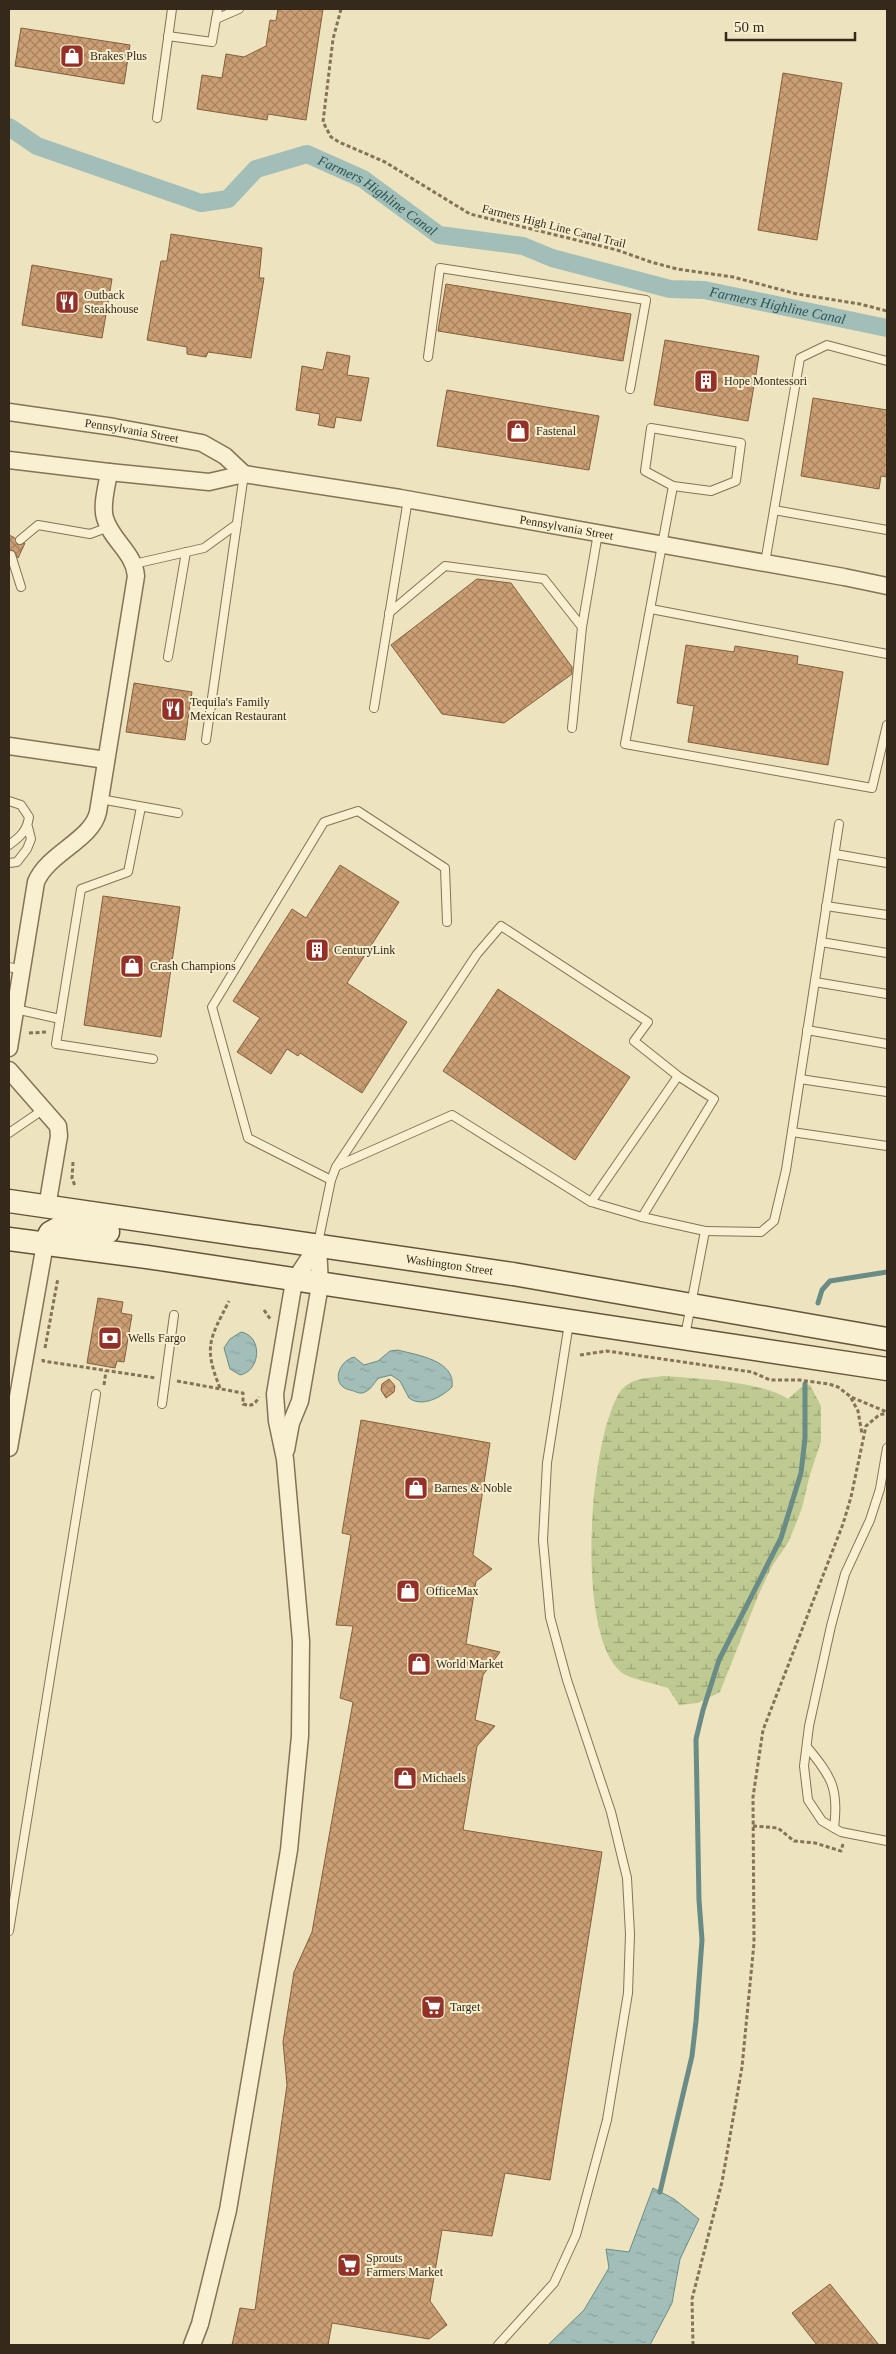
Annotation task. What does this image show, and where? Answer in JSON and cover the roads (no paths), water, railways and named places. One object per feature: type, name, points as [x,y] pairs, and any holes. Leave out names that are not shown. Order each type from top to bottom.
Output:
[{"type":"main road","name":"Washington Street","points":[[9,1201],[194,1229],[318,1245],[691,1304],[887,1339]]},
{"type":"main road","points":[[45,1244],[50,1232],[61,1227],[130,1234],[194,1229]]},
{"type":"main road","points":[[9,1240],[156,1258],[320,1285],[887,1369]]},
{"type":"street","name":"Pennsylvania Street","points":[[9,412],[114,427],[202,443],[225,456],[244,474]]},
{"type":"street","name":"Pennsylvania Street","points":[[9,460],[209,482],[244,474],[598,533],[887,586]]},
{"type":"street","points":[[9,1048],[15,968],[39,874],[94,824],[100,800],[136,576],[134,564],[108,527],[104,510],[109,472]]},
{"type":"street","points":[[9,746],[106,760]]},
{"type":"street","points":[[9,1070],[56,1122],[60,1136],[48,1207]]},
{"type":"street","points":[[9,1448],[45,1244]]},
{"type":"street","points":[[192,2345],[200,2324],[228,2210],[289,1850],[300,1736],[301,1640],[284,1459],[277,1421],[276,1394],[294,1280],[318,1245]]},
{"type":"street","points":[[284,1459],[290,1423],[300,1401],[320,1285],[318,1245]]},
{"type":"lane","points":[[157,118],[172,9]]},
{"type":"lane","points":[[168,36],[212,42],[218,9]]},
{"type":"lane","points":[[216,19],[238,9]]},
{"type":"lane","points":[[428,357],[440,268],[646,300],[630,389]]},
{"type":"lane","points":[[765,563],[800,358],[827,345],[887,361]]},
{"type":"lane","points":[[651,428],[741,443],[736,481],[711,491],[673,486],[645,470],[651,428]]},
{"type":"lane","points":[[206,740],[244,474]]},
{"type":"lane","points":[[673,486],[625,744],[872,788],[887,725]]},
{"type":"lane","points":[[374,708],[408,500]]},
{"type":"lane","points":[[774,510],[887,530]]},
{"type":"lane","points":[[134,564],[204,548],[237,524]]},
{"type":"lane","points":[[20,540],[38,525],[90,534],[108,527]]},
{"type":"lane","points":[[572,728],[582,628],[598,533]]},
{"type":"lane","points":[[168,657],[186,552]]},
{"type":"lane","points":[[11,555],[21,587]]},
{"type":"lane","points":[[389,613],[445,566],[544,578],[582,628]]},
{"type":"lane","points":[[651,609],[887,654]]},
{"type":"lane","points":[[100,800],[178,812]]},
{"type":"lane","points":[[9,801],[21,805],[29,817],[28,826],[32,839],[17,862],[9,863]]},
{"type":"lane","points":[[142,806],[128,872],[81,889],[56,1044],[153,1059]]},
{"type":"lane","points":[[331,1180],[248,1138],[212,1007],[324,822],[358,811],[445,868],[447,922]]},
{"type":"lane","points":[[336,1167],[452,1115],[591,1202],[642,1217],[705,1231],[761,1232],[774,1221],[786,1170],[839,824]]},
{"type":"lane","points":[[9,845],[21,836],[28,826]]},
{"type":"lane","points":[[835,854],[887,863]]},
{"type":"lane","points":[[826,906],[887,915]]},
{"type":"lane","points":[[318,1245],[331,1180],[336,1167],[477,954],[501,926],[648,1022],[634,1041],[678,1076],[714,1100],[642,1217]]},
{"type":"lane","points":[[821,942],[887,953]]},
{"type":"lane","points":[[815,982],[887,994]]},
{"type":"lane","points":[[12,1009],[60,1019]]},
{"type":"lane","points":[[807,1030],[887,1044]]},
{"type":"lane","points":[[591,1202],[678,1076]]},
{"type":"lane","points":[[800,1079],[887,1092]]},
{"type":"lane","points":[[9,1133],[44,1109]]},
{"type":"lane","points":[[792,1132],[887,1146]]},
{"type":"lane","points":[[685,1338],[705,1231]]},
{"type":"lane","points":[[162,1404],[174,1315]]},
{"type":"lane","points":[[498,2345],[554,2283],[576,2235],[607,2120],[628,1993],[630,1934],[627,1878],[611,1812],[567,1680],[550,1616],[543,1540],[547,1463],[569,1321]]},
{"type":"lane","points":[[9,1931],[96,1394]]},
{"type":"lane","points":[[887,1448],[880,1489],[870,1520],[845,1574],[830,1626],[804,1766],[808,1800],[822,1821],[846,1833],[887,1841]]},
{"type":"lane","points":[[807,1747],[826,1771],[834,1786],[836,1811],[834,1828]]},
{"type":"water","points":[[241,1332],[253,1340],[257,1354],[252,1367],[240,1375],[230,1369],[224,1348],[230,1339]]},
{"type":"water","points":[[398,1350],[433,1360],[441,1365],[452,1378],[452,1387],[437,1398],[420,1402],[409,1398],[400,1381],[391,1375],[379,1378],[370,1389],[363,1393],[344,1388],[340,1384],[338,1374],[348,1360],[354,1357],[364,1365],[378,1361],[390,1351]]},
{"type":"water","points":[[653,2188],[674,2199],[699,2219],[680,2259],[672,2303],[650,2345],[548,2345],[584,2310],[609,2268],[606,2249],[629,2252]]},
{"type":"waterway","name":"Farmers Highline Canal","points":[[9,127],[37,146],[201,203],[228,199],[256,169],[307,154],[363,179],[439,235],[523,246],[552,258],[670,289],[704,290],[887,328]]},
{"type":"waterway","points":[[818,1303],[822,1290],[830,1281],[887,1272]]},
{"type":"waterway","points":[[660,2192],[692,2056],[696,2021],[702,1940],[699,1900],[696,1739],[719,1660],[781,1538],[801,1473],[805,1438],[805,1384]]},
{"type":"place","name":"Brakes Plus","points":[[72,56]]},
{"type":"place","name":"Outback Steakhouse","points":[[67,302]]},
{"type":"place","name":"Hope Montessori","points":[[706,381]]},
{"type":"place","name":"Fastenal","points":[[518,431]]},
{"type":"place","name":"Tequila's Family Mexican Restaurant","points":[[173,709]]},
{"type":"place","name":"CenturyLink","points":[[317,950]]},
{"type":"place","name":"Crash Champions","points":[[132,966]]},
{"type":"place","name":"Wells Fargo","points":[[110,1338]]},
{"type":"place","name":"Barnes & Noble","points":[[416,1488]]},
{"type":"place","name":"OfficeMax","points":[[408,1591]]},
{"type":"place","name":"World Market","points":[[419,1664]]},
{"type":"place","name":"Michaels","points":[[405,1778]]},
{"type":"place","name":"Target","points":[[433,2007]]},
{"type":"place","name":"Sprouts Farmers Market","points":[[349,2265]]}]
